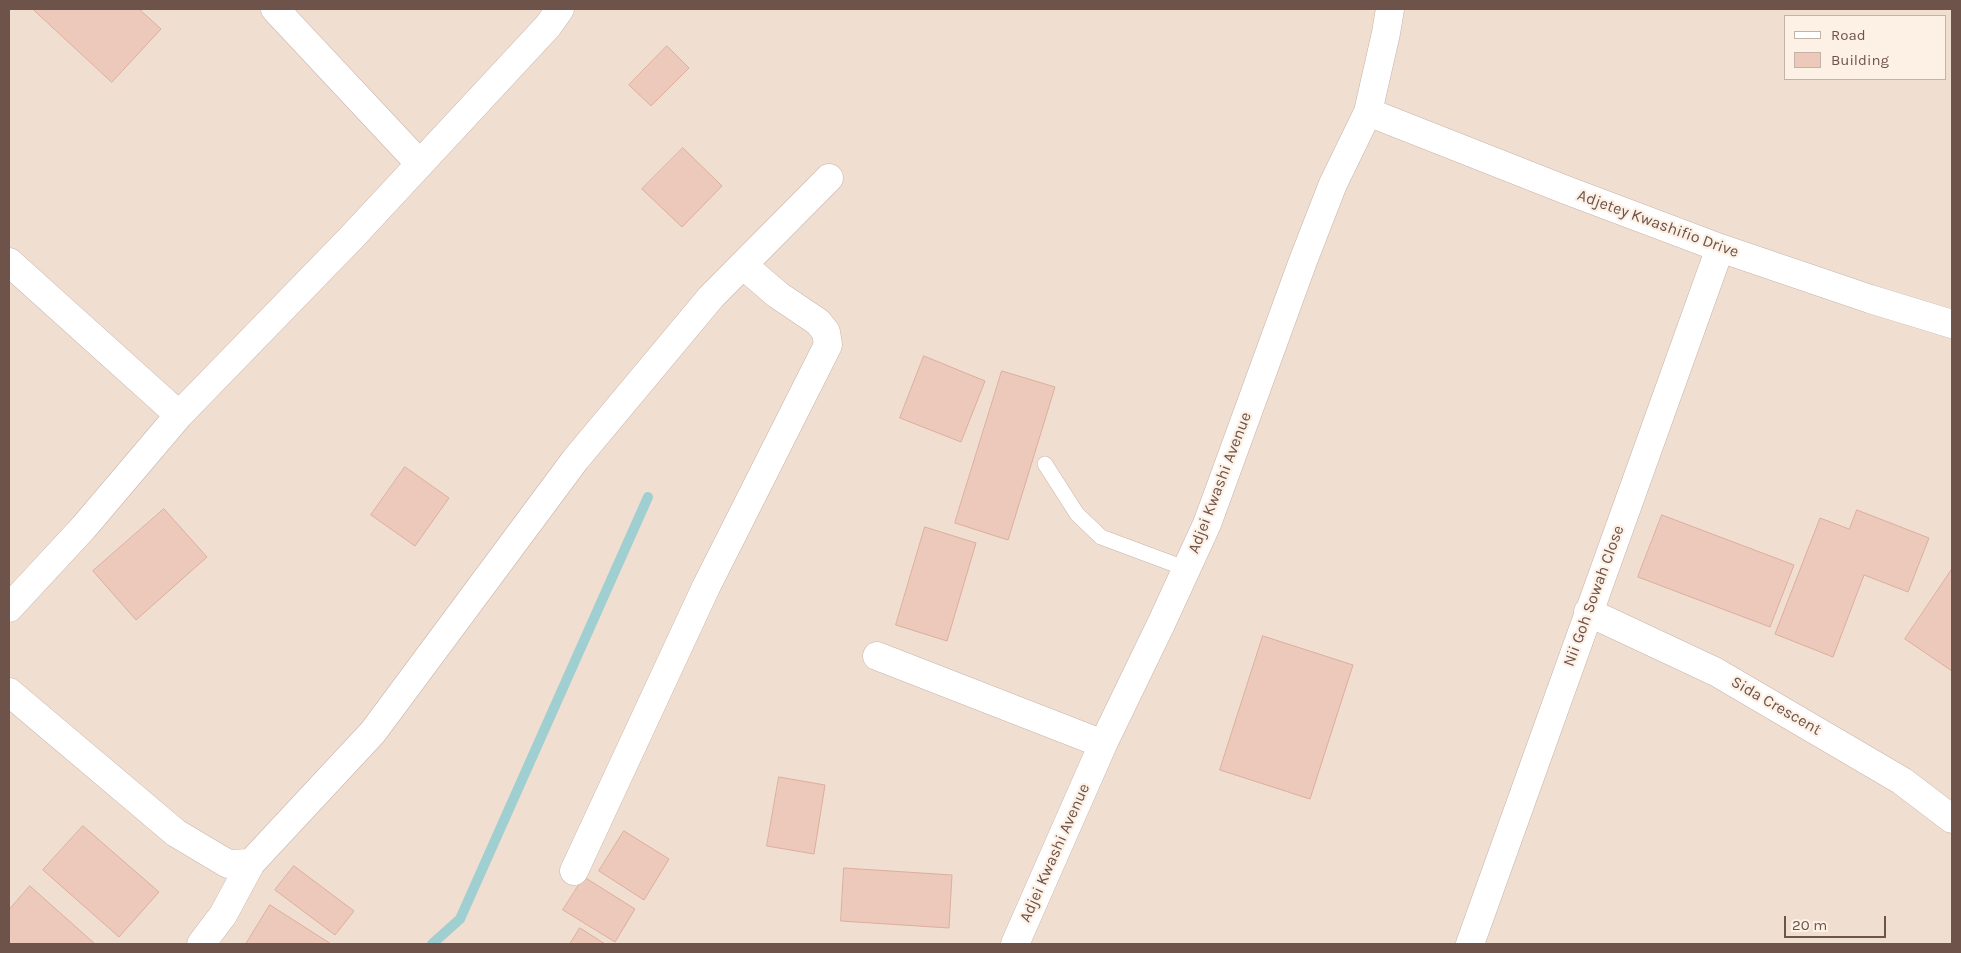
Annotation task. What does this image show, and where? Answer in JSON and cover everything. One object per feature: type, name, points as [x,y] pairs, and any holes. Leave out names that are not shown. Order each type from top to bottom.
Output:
[{"type":"street","points":[[275,9],[420,164]]},
{"type":"street","points":[[9,608],[84,527],[179,415],[420,164],[548,26],[560,9]]},
{"type":"street","name":"Adjei Kwashi Avenue","points":[[1015,944],[1103,744],[1207,524],[1330,193],[1368,112],[1390,9]]},
{"type":"street","name":"Adjetey Kwashifio Drive","points":[[1368,112],[1720,248],[1870,299],[1952,324]]},
{"type":"street","points":[[201,944],[223,915],[251,863],[373,732],[575,460],[711,297],[829,178]]},
{"type":"street","name":"Nii Goh Sowah Close","points":[[1470,944],[1720,248]]},
{"type":"street","points":[[9,262],[179,415]]},
{"type":"street","points":[[574,871],[706,586],[828,345],[826,332],[818,322],[778,295],[743,265]]},
{"type":"street","name":"Sida Crescent","points":[[1588,612],[1716,672],[1902,782],[1952,819]]},
{"type":"street","points":[[877,656],[1103,744]]},
{"type":"street","points":[[9,692],[176,834],[228,864],[251,863]]},
{"type":"lane","points":[[1045,464],[1077,514],[1101,537],[1187,569]]},
{"type":"shaded area","points":[[9,9],[1952,9],[1952,944],[9,944]]},
{"type":"building","points":[[33,9],[139,9],[161,29],[112,82]]},
{"type":"building","points":[[667,46],[689,68],[651,106],[629,85]]},
{"type":"building","points":[[683,148],[722,186],[682,227],[642,189]]},
{"type":"building","points":[[924,356],[985,381],[961,442],[900,418]]},
{"type":"building","points":[[1002,371],[1055,387],[1008,540],[955,523]]},
{"type":"building","points":[[405,467],[449,498],[415,546],[371,515]]},
{"type":"building","points":[[164,509],[207,557],[136,620],[93,571]]},
{"type":"building","points":[[1857,510],[1929,538],[1908,592],[1864,575],[1833,657],[1775,634],[1820,518],[1849,529]]},
{"type":"building","points":[[1662,515],[1794,565],[1770,627],[1638,577]]},
{"type":"building","points":[[925,527],[976,543],[947,641],[896,625]]},
{"type":"building","points":[[1952,569],[1952,671],[1905,639]]},
{"type":"building","points":[[1263,636],[1353,665],[1310,799],[1220,770]]},
{"type":"building","points":[[779,777],[825,785],[814,854],[767,846]]},
{"type":"building","points":[[83,826],[159,892],[119,937],[43,870]]},
{"type":"building","points":[[624,831],[669,859],[644,900],[599,871]]},
{"type":"building","points":[[294,866],[354,911],[335,935],[275,890]]},
{"type":"building","points":[[844,868],[952,875],[949,928],[841,921]]},
{"type":"building","points":[[584,877],[635,909],[615,942],[563,910]]},
{"type":"building","points":[[30,886],[95,944],[9,944],[9,910]]},
{"type":"building","points":[[270,905],[331,944],[246,944]]},
{"type":"building","points":[[580,928],[605,944],[570,944]]},
{"type":"waterway","points":[[432,944],[460,919],[648,497]]}]
